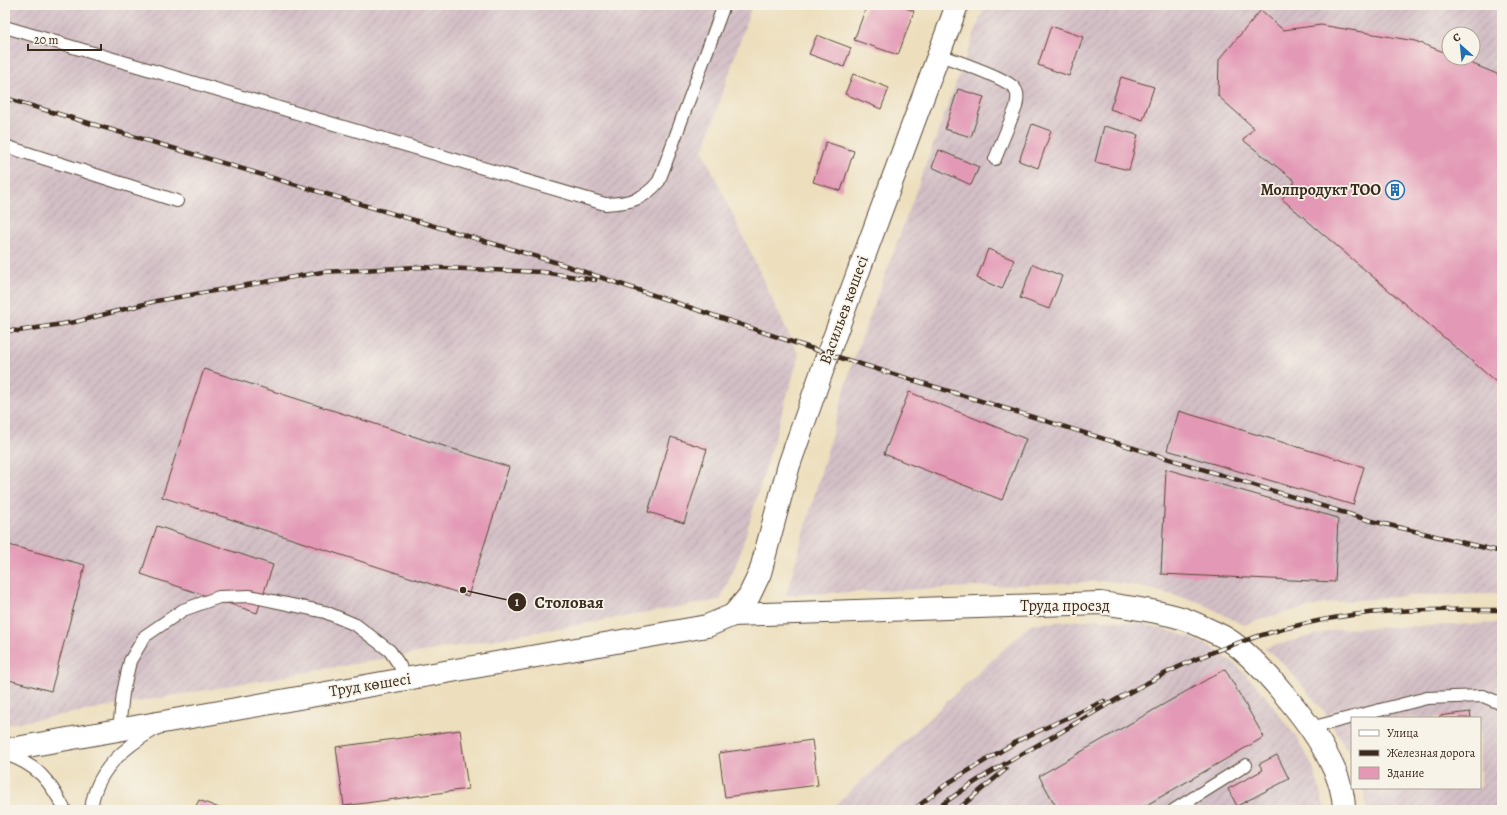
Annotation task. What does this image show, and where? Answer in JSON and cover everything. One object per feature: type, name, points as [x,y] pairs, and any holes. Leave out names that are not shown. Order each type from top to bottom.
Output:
[{"type":"street","name":"Васильев көшесі","points":[[733,615],[749,596],[760,573],[789,465],[957,5]]},
{"type":"street","name":"Труда проезд","points":[[733,615],[1100,603],[1141,609],[1182,618],[1224,637],[1270,678],[1310,728],[1330,761],[1344,797],[1344,810]]},
{"type":"street","name":"Труд көшесі","points":[[5,750],[182,717],[404,680],[707,626],[733,615]]},
{"type":"lane","points":[[5,27],[605,204],[622,204],[638,199],[650,192],[659,181],[724,5]]},
{"type":"lane","points":[[938,54],[1004,80],[1016,90],[1018,98],[1016,107],[996,159]]},
{"type":"lane","points":[[5,146],[177,201]]},
{"type":"lane","points":[[119,729],[123,693],[130,661],[145,636],[183,610],[219,597],[250,596],[325,612],[356,625],[390,651],[400,666],[404,680]]},
{"type":"lane","points":[[1353,717],[1427,698],[1483,696],[1502,704]]},
{"type":"lane","points":[[91,810],[95,791],[102,778],[124,749],[156,728],[182,717]]},
{"type":"lane","points":[[1310,728],[1351,717]]},
{"type":"lane","points":[[5,754],[24,760],[35,768],[44,777],[65,810]]},
{"type":"lane","points":[[1174,810],[1246,765]]},
{"type":"shaded area","points":[[5,5],[752,5],[703,151],[799,356],[739,557],[720,600],[5,725]]},
{"type":"shaded area","points":[[985,5],[1502,5],[1502,594],[1422,595],[1335,602],[1283,613],[1243,625],[1199,602],[1150,589],[1109,581],[786,595],[852,364]]},
{"type":"shaded area","points":[[1097,619],[1139,623],[1178,633],[1210,646],[1235,664],[1259,688],[1297,738],[1314,769],[1325,810],[830,810],[1031,624]]},
{"type":"shaded area","points":[[1502,623],[1502,810],[1366,810],[1365,789],[1481,789],[1481,717],[1351,717],[1351,757],[1327,715],[1283,663],[1264,648],[1338,629]]},
{"type":"building","points":[[867,5],[898,5],[914,11],[898,55],[854,40]]},
{"type":"building","name":"Молпродукт ТОО","points":[[1261,10],[1283,30],[1321,25],[1415,41],[1441,51],[1441,66],[1478,66],[1502,76],[1502,387],[1282,199],[1295,181],[1243,140],[1254,128],[1218,96],[1219,60]]},
{"type":"building","points":[[1051,26],[1083,37],[1069,76],[1038,65]]},
{"type":"building","points":[[817,35],[851,48],[844,67],[809,54]]},
{"type":"building","points":[[853,74],[889,88],[881,109],[845,94]]},
{"type":"building","points":[[1121,77],[1154,87],[1143,120],[1110,109]]},
{"type":"building","points":[[958,89],[984,97],[971,137],[945,129]]},
{"type":"building","points":[[1032,124],[1051,131],[1038,168],[1019,161]]},
{"type":"building","points":[[1104,126],[1138,135],[1129,170],[1095,162]]},
{"type":"building","points":[[826,142],[854,151],[841,191],[813,182]]},
{"type":"building","points":[[939,150],[979,167],[971,185],[932,167]]},
{"type":"building","points":[[988,249],[1014,260],[1002,289],[977,278]]},
{"type":"building","points":[[1033,264],[1062,276],[1049,309],[1020,298]]},
{"type":"building","points":[[204,369],[509,467],[468,596],[162,497]]},
{"type":"building","points":[[909,392],[1026,439],[1002,500],[884,454]]},
{"type":"building","points":[[1179,411],[1364,467],[1353,505],[1167,450]]},
{"type":"building","points":[[671,437],[707,449],[684,523],[648,512]]},
{"type":"building","points":[[1166,469],[1338,518],[1335,582],[1161,574]]},
{"type":"building","points":[[157,526],[273,565],[257,613],[141,574]]},
{"type":"building","points":[[5,544],[85,565],[51,691],[5,679]]},
{"type":"building","points":[[1225,669],[1264,737],[1138,810],[1058,810],[1039,776]]},
{"type":"building","points":[[1470,712],[1471,717],[1440,717]]},
{"type":"building","points":[[460,730],[468,789],[344,806],[336,747]]},
{"type":"building","points":[[812,740],[818,785],[725,797],[719,753]]},
{"type":"building","points":[[1277,755],[1289,779],[1237,806],[1228,789],[1263,770],[1259,764]]},
{"type":"building","points":[[199,800],[224,810],[194,810]]},
{"type":"railway","points":[[5,98],[558,263],[828,354],[1368,520],[1502,552]]},
{"type":"railway","points":[[5,330],[18,331],[75,322],[156,301],[322,272],[418,267],[543,272],[595,280]]},
{"type":"railway","points":[[935,810],[996,769],[1125,695],[1169,671],[1240,642],[1289,627],[1359,614],[1420,610],[1502,610]]},
{"type":"railway","points":[[913,810],[948,783],[1021,739],[1104,701]]},
{"type":"railway","points":[[957,810],[1006,769]]},
{"type":"place","name":"Молпродукт ТОО","points":[[1395,190]]},
{"type":"place","name":"Столовая","points":[[463,590]]}]
